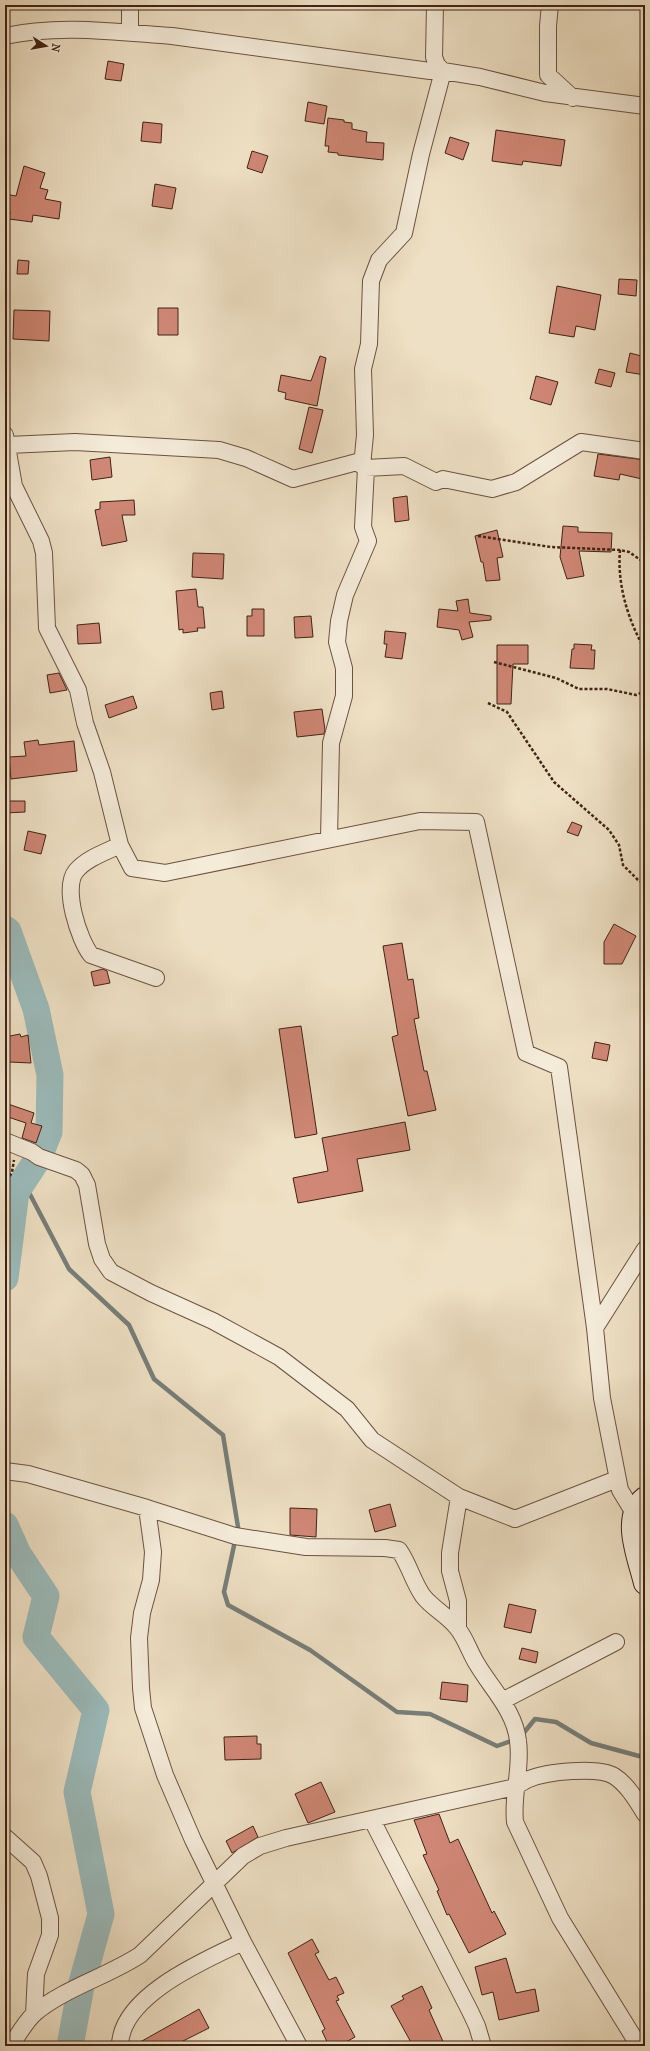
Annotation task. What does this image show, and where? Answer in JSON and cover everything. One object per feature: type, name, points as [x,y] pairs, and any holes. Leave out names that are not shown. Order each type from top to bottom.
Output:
[{"type":"street","points":[[130,5],[130,33]]},
{"type":"street","points":[[435,5],[434,57],[437,65],[442,71]]},
{"type":"street","points":[[550,5],[548,26],[548,75],[573,98]]},
{"type":"street","points":[[5,36],[27,32],[61,30],[172,36],[422,70],[442,71],[480,77],[545,94],[645,106]]},
{"type":"street","points":[[329,839],[331,743],[344,696],[344,668],[337,642],[339,620],[345,595],[368,541],[363,527],[365,435],[363,369],[369,344],[371,281],[379,260],[404,233],[421,154],[442,71]]},
{"type":"street","points":[[645,451],[581,442],[516,482],[492,489],[443,479],[436,482],[404,466],[364,467],[357,462],[293,479],[246,458],[219,450],[75,442],[7,440],[14,486],[41,541],[44,553],[47,628],[78,690],[85,724],[102,772],[120,845],[132,868],[165,873],[420,821],[476,822],[526,1053],[559,1067],[596,1328],[602,1398],[620,1490],[640,1506],[633,1532],[645,1583]]},
{"type":"street","points":[[120,845],[88,862],[75,872],[70,890],[72,905],[85,947],[91,955],[156,978]]},
{"type":"street","points":[[11,1144],[39,1157],[76,1170],[82,1175],[87,1185],[97,1244],[102,1259],[111,1272],[151,1294],[213,1321],[279,1357],[347,1409],[372,1440],[459,1497],[515,1519],[618,1479]]},
{"type":"street","points":[[596,1328],[645,1249]]},
{"type":"street","points":[[5,1471],[28,1474],[147,1508],[236,1536],[306,1547],[385,1548],[399,1550],[423,1595],[438,1612],[458,1629],[477,1664],[502,1701],[510,1716],[518,1739],[520,1764],[515,1787],[513,1807],[515,1822],[560,1918],[638,2046]]},
{"type":"street","points":[[458,1629],[458,1601],[450,1571],[450,1553],[459,1497]]},
{"type":"street","points":[[147,1508],[153,1552],[151,1580],[142,1613],[139,1638],[140,1688],[143,1708],[165,1775],[214,1884],[243,1942],[299,2046]]},
{"type":"street","points":[[502,1701],[616,1642]]},
{"type":"street","points":[[11,2046],[34,2014],[54,2001],[124,1966],[140,1956],[170,1929],[243,1856],[260,1846],[286,1838],[515,1787],[528,1779],[544,1775],[604,1771],[614,1776],[627,1787],[645,1814]]},
{"type":"street","points":[[372,1820],[478,2026],[483,2046]]},
{"type":"street","points":[[5,1837],[33,1862],[39,1876],[50,1918],[50,1935],[36,1974],[34,2014]]},
{"type":"street","points":[[120,2046],[120,2039],[128,2019],[147,1997],[194,1965],[243,1942]]},
{"type":"path","points":[[478,536],[551,547],[620,550],[629,552],[645,563]]},
{"type":"path","points":[[620,550],[619,565],[627,610],[633,628],[645,650]]},
{"type":"path","points":[[494,662],[556,678],[579,689],[607,689],[636,695],[645,691]]},
{"type":"path","points":[[488,702],[507,712],[554,782],[609,830],[620,845],[623,864],[638,880],[645,884]]},
{"type":"path","points":[[5,1184],[12,1172],[11,1144]]},
{"type":"building","points":[[108,61],[124,64],[121,81],[105,79]]},
{"type":"building","points":[[308,102],[327,106],[324,124],[305,121]]},
{"type":"building","points":[[328,118],[344,120],[344,122],[352,123],[352,129],[367,132],[366,142],[384,143],[383,160],[338,155],[338,153],[328,152],[329,146],[325,146]]},
{"type":"building","points":[[143,122],[162,124],[161,143],[141,141]]},
{"type":"building","points":[[496,130],[565,140],[561,166],[523,161],[522,165],[492,161]]},
{"type":"building","points":[[450,137],[469,143],[463,160],[445,153]]},
{"type":"building","points":[[252,151],[268,156],[262,173],[247,168]]},
{"type":"building","points":[[24,166],[45,173],[40,188],[48,190],[45,199],[61,202],[59,219],[33,215],[32,222],[9,219],[10,212],[5,211],[5,194],[16,196]]},
{"type":"building","points":[[155,184],[176,188],[172,209],[152,206]]},
{"type":"building","points":[[18,260],[29,261],[28,274],[17,274]]},
{"type":"building","points":[[619,279],[637,280],[636,296],[618,294]]},
{"type":"building","points":[[557,286],[601,295],[595,330],[576,326],[574,337],[549,333]]},
{"type":"building","points":[[158,308],[178,308],[178,335],[158,335]]},
{"type":"building","points":[[14,310],[50,311],[49,341],[13,339]]},
{"type":"building","points":[[630,353],[645,357],[645,375],[626,372]]},
{"type":"building","points":[[320,356],[326,358],[317,406],[285,399],[286,393],[278,391],[281,375],[311,381]]},
{"type":"building","points":[[599,369],[615,373],[611,387],[595,383]]},
{"type":"building","points":[[536,376],[558,382],[551,405],[530,399]]},
{"type":"building","points":[[309,407],[323,410],[312,453],[299,449]]},
{"type":"building","points":[[598,454],[645,460],[642,479],[620,474],[619,480],[594,476]]},
{"type":"building","points":[[110,457],[112,477],[92,480],[90,460]]},
{"type":"building","points":[[407,496],[409,520],[395,522],[393,498]]},
{"type":"building","points":[[134,500],[135,515],[122,515],[127,541],[102,546],[95,510],[100,509],[100,502]]},
{"type":"building","points":[[563,526],[578,527],[578,532],[612,533],[611,552],[579,551],[584,576],[567,579],[560,557]]},
{"type":"building","points":[[497,530],[503,557],[497,558],[500,580],[486,581],[483,562],[481,562],[475,536]]},
{"type":"building","points":[[193,553],[224,554],[223,579],[192,577]]},
{"type":"building","points":[[196,589],[198,607],[203,607],[205,628],[197,628],[198,631],[183,633],[183,629],[179,630],[176,591]]},
{"type":"building","points":[[468,599],[470,613],[491,616],[491,620],[469,622],[473,637],[462,640],[459,630],[437,627],[439,609],[458,611],[456,601]]},
{"type":"building","points":[[252,609],[264,609],[264,636],[247,636],[247,616],[252,616]]},
{"type":"building","points":[[311,616],[313,637],[295,638],[294,617]]},
{"type":"building","points":[[99,623],[101,643],[78,644],[77,625]]},
{"type":"building","points":[[385,631],[406,633],[402,659],[385,657],[387,644],[384,644]]},
{"type":"building","points":[[574,644],[592,645],[591,650],[595,650],[594,669],[570,668]]},
{"type":"building","points":[[497,645],[528,645],[528,664],[513,664],[511,704],[497,704]]},
{"type":"building","points":[[59,673],[67,690],[50,693],[47,675]]},
{"type":"building","points":[[222,691],[224,708],[212,710],[210,693]]},
{"type":"building","points":[[133,696],[137,708],[109,718],[105,705]]},
{"type":"building","points":[[322,709],[325,730],[324,734],[297,737],[294,712]]},
{"type":"building","points":[[38,740],[39,745],[74,741],[77,771],[11,779],[9,757],[26,756],[24,742]]},
{"type":"building","points":[[5,801],[25,801],[25,812],[5,813]]},
{"type":"building","points":[[572,822],[582,826],[578,836],[567,832]]},
{"type":"building","points":[[28,831],[46,835],[41,854],[24,850]]},
{"type":"building","points":[[614,924],[636,936],[622,964],[604,964],[604,942]]},
{"type":"building","points":[[402,943],[408,980],[413,979],[419,1018],[414,1019],[424,1071],[427,1071],[436,1110],[408,1116],[392,1037],[398,1035],[383,946]]},
{"type":"building","points":[[103,969],[107,971],[110,983],[94,986],[91,972]]},
{"type":"building","points":[[301,1026],[317,1134],[295,1138],[279,1029]]},
{"type":"building","points":[[20,1034],[21,1037],[28,1035],[31,1063],[9,1062],[5,1037]]},
{"type":"building","points":[[595,1042],[610,1045],[607,1061],[592,1058]]},
{"type":"building","points":[[8,1104],[34,1113],[31,1123],[42,1126],[36,1143],[22,1138],[26,1123],[5,1116]]},
{"type":"building","points":[[405,1122],[410,1150],[357,1159],[363,1191],[298,1203],[293,1178],[328,1171],[322,1138]]},
{"type":"building","points":[[390,1504],[396,1526],[375,1532],[369,1510]]},
{"type":"building","points":[[290,1508],[317,1509],[316,1537],[290,1535]]},
{"type":"building","points":[[509,1604],[536,1610],[531,1633],[504,1627]]},
{"type":"building","points":[[522,1648],[538,1652],[536,1663],[519,1659]]},
{"type":"building","points":[[442,1682],[468,1685],[467,1702],[440,1699]]},
{"type":"building","points":[[257,1736],[257,1744],[261,1744],[261,1759],[225,1760],[224,1737]]},
{"type":"building","points":[[321,1782],[335,1812],[308,1823],[295,1794]]},
{"type":"building","points":[[439,1814],[450,1843],[458,1839],[492,1913],[494,1911],[506,1934],[469,1953],[449,1914],[447,1915],[437,1891],[439,1890],[423,1855],[427,1854],[414,1820]]},
{"type":"building","points":[[253,1826],[258,1837],[232,1853],[226,1841]]},
{"type":"building","points":[[312,1939],[319,1952],[315,1954],[329,1980],[336,1977],[344,1993],[337,1996],[339,2000],[336,2001],[355,2037],[339,2046],[329,2046],[322,2031],[325,2029],[288,1953]]},
{"type":"building","points":[[506,1958],[516,1993],[535,1989],[539,2011],[499,2020],[493,1992],[482,1995],[475,1967]]},
{"type":"building","points":[[422,1986],[432,2008],[429,2010],[445,2046],[413,2046],[391,2006],[404,1999],[402,1996]]},
{"type":"building","points":[[199,2009],[209,2028],[173,2046],[133,2046]]},
{"type":"waterway","points":[[5,929],[8,931],[36,1009],[50,1075],[49,1132],[39,1157],[16,1192],[5,1278]]},
{"type":"waterway","points":[[23,1181],[69,1269],[129,1325],[154,1379],[223,1435],[238,1527],[224,1592],[228,1605],[310,1650],[397,1712],[430,1714],[497,1746],[514,1740]]},
{"type":"waterway","points":[[5,1525],[18,1554],[46,1596],[36,1637],[96,1710],[77,1792],[101,1914],[81,1986],[70,2046]]},
{"type":"waterway","points":[[522,1735],[535,1719],[556,1722],[591,1743],[639,1756]]}]
